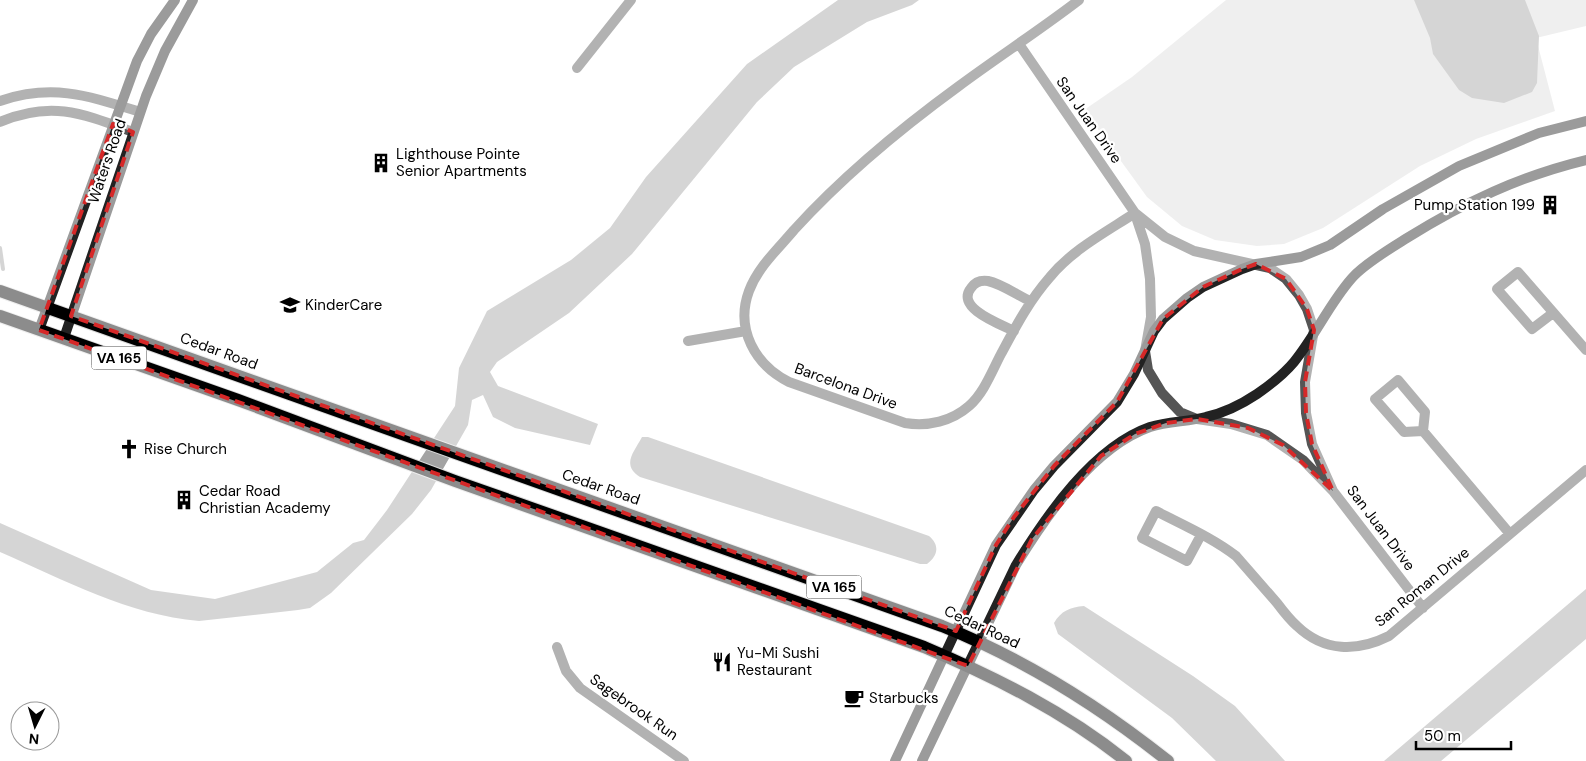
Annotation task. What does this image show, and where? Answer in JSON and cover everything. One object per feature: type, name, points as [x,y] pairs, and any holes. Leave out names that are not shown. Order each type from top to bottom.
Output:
[{"type":"main road","name":"Cedar Road","points":[[0,291],[956,631],[1033,669],[1068,689],[1112,718],[1168,761]]},
{"type":"main road","name":"VA 165","points":[[0,316],[238,400],[455,481],[924,646],[1002,682],[1043,705],[1126,761]]},
{"type":"street","name":"Waters Road","points":[[40,330],[113,124],[143,49],[159,21],[175,0]]},
{"type":"street","name":"Waters Road","points":[[64,338],[140,112],[156,70],[192,0]]},
{"type":"street","points":[[577,68],[631,0]]},
{"type":"street","name":"Barcelona Drive","points":[[1079,0],[958,87],[853,170],[817,204],[756,276],[747,299],[746,331],[756,354],[765,366],[776,375],[817,393],[905,423],[917,425],[942,421],[970,406],[982,391],[1030,301],[1052,275],[1065,262],[1135,213]]},
{"type":"street","name":"San Juan Drive","points":[[1019,44],[1135,213],[1160,234],[1194,251],[1270,268],[1286,278],[1299,295],[1307,309],[1314,330],[1305,382],[1306,413],[1312,444],[1333,491]]},
{"type":"street","points":[[0,101],[35,92],[57,92],[94,97],[140,112]]},
{"type":"street","points":[[0,122],[36,111],[56,110],[82,114],[133,132]]},
{"type":"street","points":[[895,761],[996,545],[1054,466],[1117,402],[1134,374],[1154,331],[1163,319],[1187,298],[1211,283],[1242,268],[1300,257],[1317,251],[1330,245],[1383,209],[1459,166],[1539,134],[1586,120]]},
{"type":"street","points":[[922,761],[1016,565],[1032,539],[1067,492],[1101,456],[1135,434],[1150,427],[1206,417],[1235,408],[1257,394],[1293,363],[1334,299],[1354,276],[1391,248],[1471,201],[1501,187],[1554,168],[1586,160]]},
{"type":"street","name":"San Juan Drive","points":[[1135,213],[1145,244],[1150,280],[1151,317],[1145,351],[1148,370],[1162,393],[1180,412],[1197,419],[1231,424],[1267,435],[1303,460],[1333,491],[1423,608]]},
{"type":"street","points":[[1553,313],[1532,329],[1497,289],[1518,272],[1586,350]]},
{"type":"street","points":[[1014,331],[974,310],[967,300],[968,293],[976,283],[982,280],[990,281],[1030,301]]},
{"type":"street","points":[[688,341],[746,331]]},
{"type":"street","points":[[1423,431],[1404,432],[1375,399],[1398,380],[1425,412],[1423,431],[1510,534]]},
{"type":"street","name":"San Roman Drive","points":[[1201,535],[1187,561],[1142,538],[1156,511],[1228,549],[1297,626],[1313,639],[1345,648],[1360,647],[1378,642],[1389,636],[1586,470]]},
{"type":"street","name":"Sagebrook Run","points":[[557,647],[566,671],[580,688],[684,761]]},
{"type":"highlighted area","points":[[113,124],[133,132],[71,316],[956,631],[996,545],[1014,517],[1054,466],[1117,402],[1163,319],[1203,287],[1256,264],[1286,279],[1307,309],[1314,330],[1305,382],[1306,413],[1312,444],[1333,491],[1283,445],[1248,428],[1197,419],[1166,423],[1135,434],[1101,456],[1032,539],[968,666],[39,330]]},
{"type":"shaded area","points":[[838,0],[919,0],[912,5],[867,22],[794,67],[757,102],[632,254],[569,313],[497,362],[490,372],[498,386],[598,424],[590,445],[515,428],[493,417],[483,395],[472,400],[468,425],[431,490],[412,514],[331,593],[310,608],[199,621],[173,617],[147,612],[97,595],[0,552],[0,523],[151,590],[215,599],[317,572],[353,543],[364,540],[387,510],[455,406],[459,368],[487,311],[571,260],[610,228],[646,177],[747,64]]},
{"type":"shaded area","points":[[1226,0],[1586,0],[1586,26],[1536,38],[1555,111],[1476,139],[1420,166],[1323,228],[1284,244],[1257,246],[1215,240],[1182,226],[1147,197],[1084,110],[1132,77]]},
{"type":"shaded area","points":[[1414,0],[1525,0],[1539,36],[1537,83],[1532,92],[1504,103],[1472,98],[1459,90],[1433,54],[1430,38]]},
{"type":"shaded area","points":[[642,437],[648,437],[929,536],[933,539],[936,547],[934,558],[927,564],[920,564],[640,477],[631,468],[630,463]]},
{"type":"shaded area","points":[[1586,589],[1586,639],[1441,761],[1384,761]]},
{"type":"shaded area","points":[[1084,606],[1193,676],[1235,706],[1285,761],[1216,761],[1172,718],[1058,634],[1054,623],[1060,615],[1074,607]]},
{"type":"waterway","points":[[0,248],[3,269]]},
{"type":"place","name":"Lighthouse Pointe Senior Apartments","points":[[381,163]]},
{"type":"place","name":"Pump Station 199","points":[[1550,205]]},
{"type":"place","name":"KinderCare","points":[[290,305]]},
{"type":"place","name":"Rise Church","points":[[129,449]]},
{"type":"place","name":"Cedar Road Christian Academy","points":[[184,500]]},
{"type":"place","name":"Yu-Mi Sushi Restaurant","points":[[722,662]]},
{"type":"place","name":"Starbucks","points":[[854,698]]}]
